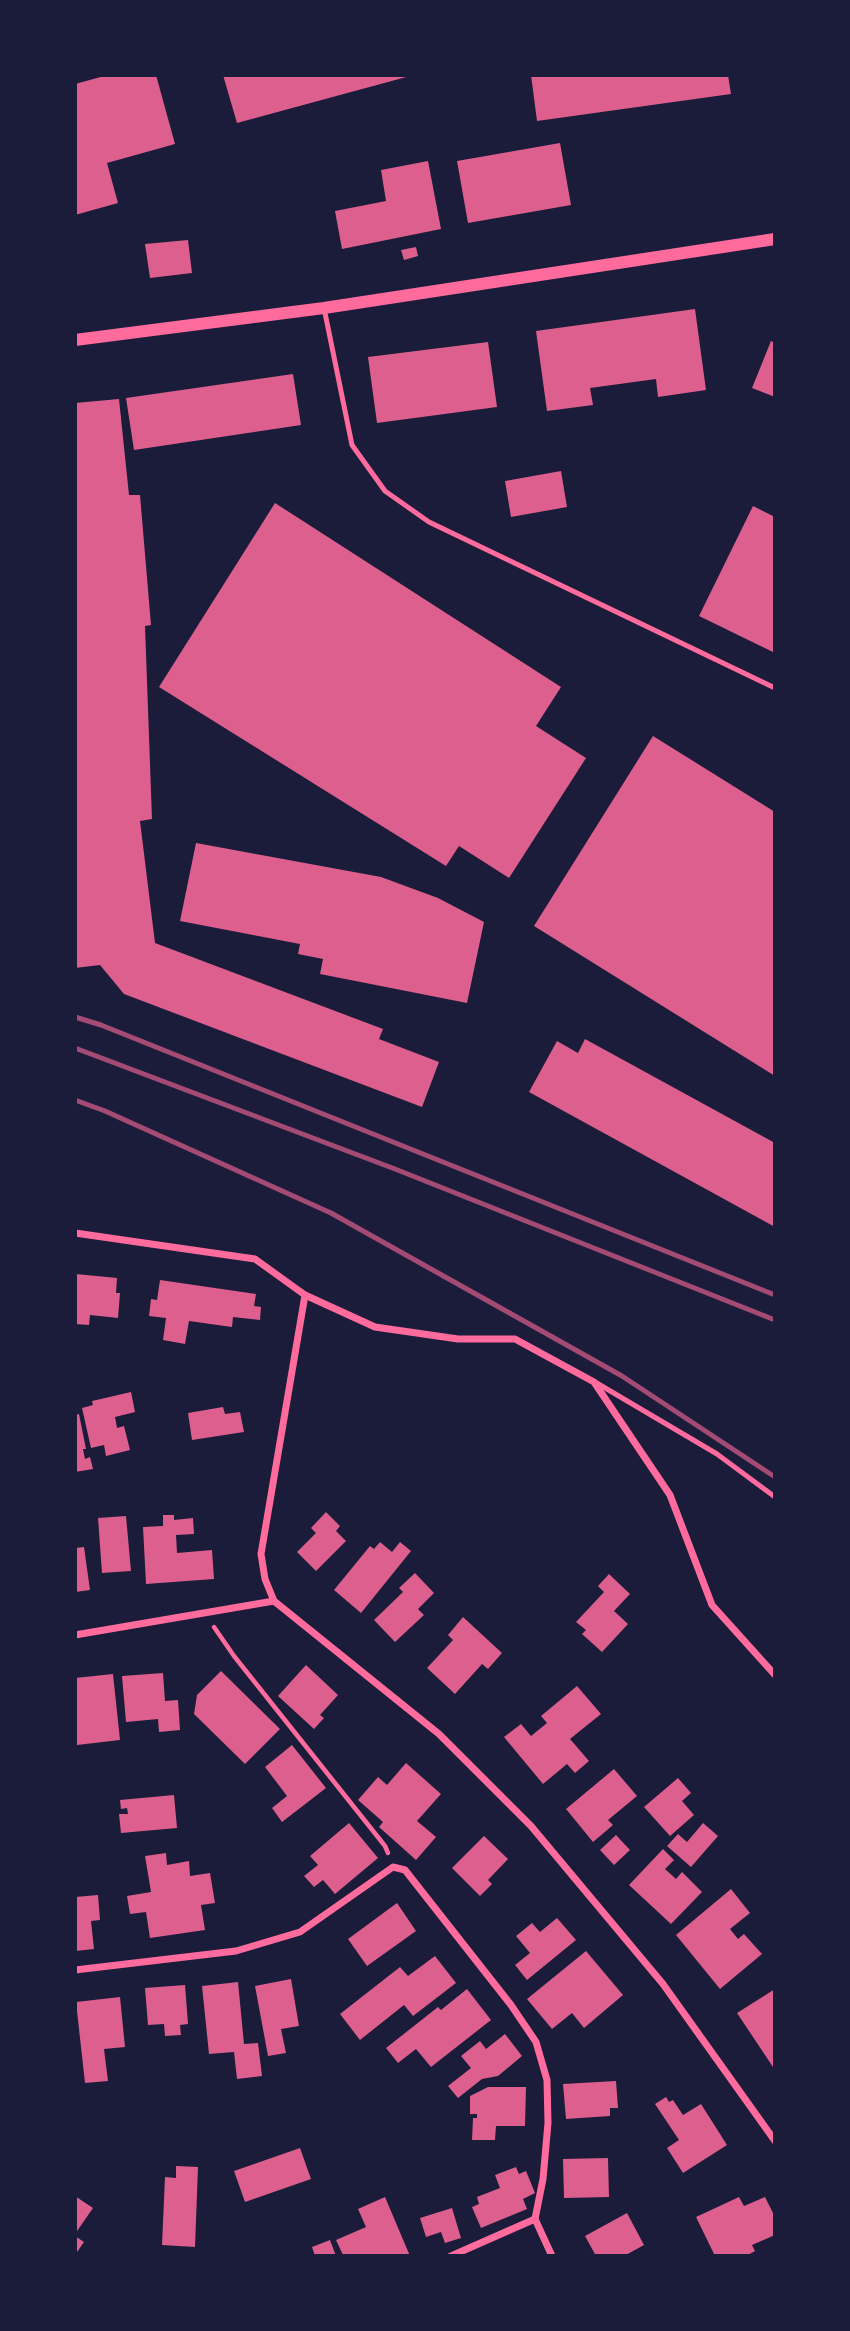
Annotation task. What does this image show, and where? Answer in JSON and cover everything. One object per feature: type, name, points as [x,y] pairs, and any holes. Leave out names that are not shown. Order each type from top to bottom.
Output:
[{"type":"street","points":[[75,340],[324,308],[773,241]]},
{"type":"street","points":[[75,1233],[255,1259],[305,1295],[375,1327],[458,1339],[515,1339],[594,1382],[670,1495],[712,1605],[775,1675]]},
{"type":"street","points":[[305,1295],[261,1554],[265,1579],[274,1601],[439,1734],[531,1826],[663,1984],[775,2141]]},
{"type":"street","points":[[75,1636],[274,1601]]},
{"type":"street","points":[[75,1970],[236,1951],[300,1933],[393,1867],[405,1870],[511,2005],[536,2042],[547,2080],[548,2123],[543,2179],[535,2219],[552,2256]]},
{"type":"street","points":[[451,2256],[535,2219]]},
{"type":"lane","points":[[324,308],[352,445],[385,491],[429,522],[775,688]]},
{"type":"lane","points":[[594,1382],[717,1454],[775,1497]]},
{"type":"path","points":[[204,1613],[234,1656],[385,1846],[393,1867]]},
{"type":"building","points":[[108,75],[156,75],[175,144],[107,163],[118,203],[75,215],[75,84]]},
{"type":"building","points":[[223,75],[409,75],[410,76],[237,123]]},
{"type":"building","points":[[531,75],[728,75],[731,94],[537,121]]},
{"type":"building","points":[[560,143],[571,205],[468,223],[457,161]]},
{"type":"building","points":[[428,161],[441,229],[342,249],[335,211],[386,201],[381,170]]},
{"type":"building","points":[[188,240],[192,273],[150,278],[145,244]]},
{"type":"building","points":[[416,247],[418,256],[404,260],[401,250]]},
{"type":"building","points":[[695,309],[706,390],[658,397],[656,379],[590,388],[593,405],[547,411],[536,331]]},
{"type":"building","points":[[771,341],[775,343],[775,397],[752,388]]},
{"type":"building","points":[[488,342],[497,407],[377,423],[368,357]]},
{"type":"building","points":[[293,374],[301,425],[134,450],[126,398]]},
{"type":"building","points":[[119,399],[129,495],[140,495],[151,625],[145,626],[152,819],[140,821],[155,943],[383,1029],[379,1039],[439,1062],[422,1107],[124,994],[100,965],[75,968],[75,403]]},
{"type":"building","points":[[561,471],[567,507],[511,517],[505,481]]},
{"type":"building","points":[[275,503],[561,687],[536,726],[586,758],[509,878],[459,846],[446,866],[159,687]]},
{"type":"building","points":[[753,506],[775,517],[775,653],[699,616]]},
{"type":"building","points":[[653,736],[775,812],[775,1076],[534,926]]},
{"type":"building","points":[[196,843],[381,877],[438,898],[484,922],[467,1003],[320,974],[323,959],[298,954],[300,944],[180,921]]},
{"type":"building","points":[[585,1039],[775,1143],[775,1227],[529,1092],[557,1041],[578,1053]]},
{"type":"building","points":[[76,1274],[117,1278],[116,1293],[120,1293],[118,1318],[90,1315],[89,1325],[75,1324]]},
{"type":"building","points":[[160,1280],[256,1294],[254,1306],[261,1307],[260,1320],[233,1317],[232,1327],[189,1321],[185,1344],[163,1340],[166,1318],[149,1316],[151,1299],[157,1300]]},
{"type":"building","points":[[131,1392],[135,1412],[115,1417],[117,1428],[124,1426],[130,1450],[106,1456],[104,1445],[91,1448],[82,1408],[93,1405],[92,1401]]},
{"type":"building","points":[[223,1407],[225,1414],[240,1412],[244,1432],[192,1440],[188,1413]]},
{"type":"building","points":[[79,1414],[86,1449],[83,1449],[85,1459],[90,1457],[93,1469],[75,1472],[75,1415]]},
{"type":"building","points":[[326,1512],[340,1526],[336,1531],[346,1541],[316,1571],[297,1552],[316,1533],[311,1528]]},
{"type":"building","points":[[163,1515],[174,1515],[174,1520],[193,1518],[194,1534],[176,1535],[177,1553],[212,1550],[214,1579],[146,1584],[143,1527],[163,1526]]},
{"type":"building","points":[[126,1516],[131,1571],[102,1573],[98,1518]]},
{"type":"building","points":[[380,1542],[392,1552],[400,1542],[411,1551],[361,1613],[334,1590],[370,1546],[374,1549]]},
{"type":"building","points":[[84,1547],[90,1590],[75,1592],[75,1548]]},
{"type":"building","points":[[415,1573],[434,1593],[418,1609],[424,1615],[395,1642],[374,1620],[403,1592],[399,1588]]},
{"type":"building","points":[[609,1574],[630,1594],[614,1611],[628,1624],[602,1652],[582,1634],[586,1630],[576,1622],[604,1592],[598,1586]]},
{"type":"building","points":[[463,1617],[502,1653],[488,1669],[482,1664],[455,1694],[427,1668],[453,1640],[448,1635]]},
{"type":"building","points":[[306,1665],[338,1695],[320,1715],[324,1718],[314,1729],[278,1696]]},
{"type":"building","points":[[221,1671],[280,1729],[245,1764],[194,1714],[197,1695]]},
{"type":"building","points":[[163,1673],[165,1701],[178,1700],[180,1730],[159,1732],[158,1719],[126,1722],[122,1676]]},
{"type":"building","points":[[113,1674],[120,1740],[77,1745],[75,1678]]},
{"type":"building","points":[[577,1686],[601,1714],[570,1739],[589,1761],[575,1773],[567,1764],[543,1784],[504,1737],[521,1724],[531,1736],[547,1723],[541,1716]]},
{"type":"building","points":[[292,1745],[326,1788],[282,1822],[272,1808],[287,1796],[265,1767]]},
{"type":"building","points":[[406,1763],[441,1794],[417,1821],[436,1837],[416,1860],[379,1827],[383,1822],[358,1800],[378,1777],[387,1785]]},
{"type":"building","points":[[614,1769],[637,1796],[608,1820],[613,1825],[593,1842],[566,1809]]},
{"type":"building","points":[[678,1778],[691,1793],[682,1801],[694,1815],[670,1836],[644,1807]]},
{"type":"building","points":[[174,1795],[177,1828],[121,1833],[119,1814],[128,1814],[127,1808],[121,1809],[120,1800]]},
{"type":"building","points":[[349,1823],[378,1858],[335,1894],[323,1880],[314,1887],[304,1876],[318,1865],[310,1856]]},
{"type":"building","points":[[703,1823],[718,1836],[691,1867],[667,1846],[678,1834],[687,1842]]},
{"type":"building","points":[[616,1835],[630,1850],[614,1865],[600,1850]]},
{"type":"building","points":[[484,1836],[508,1859],[488,1880],[492,1884],[480,1896],[452,1868]]},
{"type":"building","points":[[663,1849],[674,1860],[665,1869],[676,1879],[682,1872],[702,1892],[671,1924],[629,1885]]},
{"type":"building","points":[[166,1853],[167,1865],[189,1861],[190,1876],[210,1873],[215,1903],[201,1905],[205,1930],[150,1938],[146,1912],[130,1914],[127,1896],[151,1892],[145,1856]]},
{"type":"building","points":[[731,1889],[750,1913],[730,1929],[738,1939],[744,1934],[762,1954],[720,1989],[676,1935]]},
{"type":"building","points":[[98,1895],[100,1920],[91,1921],[94,1949],[75,1951],[75,1897]]},
{"type":"building","points":[[397,1903],[416,1931],[367,1966],[348,1939]]},
{"type":"building","points":[[557,1918],[576,1940],[527,1980],[515,1965],[530,1953],[516,1936],[532,1923],[540,1932]]},
{"type":"building","points":[[586,1951],[623,1995],[584,2028],[572,2013],[552,2029],[527,1999]]},
{"type":"building","points":[[435,1956],[456,1983],[413,2016],[404,2005],[360,2040],[340,2014],[400,1967],[408,1976]]},
{"type":"building","points":[[291,1979],[299,2026],[281,2029],[286,2053],[268,2056],[255,1986]]},
{"type":"building","points":[[238,1982],[244,2044],[258,2043],[262,2076],[237,2079],[234,2052],[209,2054],[202,1986]]},
{"type":"building","points":[[185,1985],[188,2024],[180,2025],[181,2035],[165,2036],[164,2024],[148,2025],[145,1988]]},
{"type":"building","points":[[467,1989],[491,2020],[431,2067],[416,2049],[398,2063],[386,2048],[438,2007],[441,2010]]},
{"type":"building","points":[[775,1989],[775,2070],[737,2013]]},
{"type":"building","points":[[120,1997],[125,2047],[104,2049],[108,2081],[85,2083],[76,2002]]},
{"type":"building","points":[[505,2034],[522,2056],[498,2076],[482,2079],[458,2098],[448,2086],[471,2068],[461,2056],[480,2041],[486,2049]]},
{"type":"building","points":[[616,2081],[618,2108],[610,2108],[610,2116],[566,2119],[563,2084]]},
{"type":"building","points":[[488,2087],[526,2087],[525,2126],[496,2126],[495,2140],[472,2140],[473,2118],[477,2118],[477,2114],[470,2114],[470,2096]]},
{"type":"building","points":[[666,2097],[669,2102],[673,2100],[683,2115],[701,2104],[727,2145],[683,2173],[667,2148],[679,2140],[655,2104]]},
{"type":"building","points":[[300,2148],[311,2179],[245,2202],[234,2171]]},
{"type":"building","points":[[608,2158],[609,2197],[564,2198],[563,2159]]},
{"type":"building","points":[[176,2166],[198,2167],[195,2247],[162,2245],[165,2177],[176,2178]]},
{"type":"building","points":[[516,2167],[519,2174],[526,2171],[535,2193],[523,2199],[527,2209],[481,2228],[472,2207],[479,2204],[477,2197],[500,2188],[495,2175]]},
{"type":"building","points":[[75,2196],[93,2208],[75,2234]]},
{"type":"building","points":[[385,2197],[410,2256],[343,2255],[336,2240],[366,2227],[358,2209]]},
{"type":"building","points":[[739,2197],[744,2206],[765,2197],[775,2217],[775,2235],[752,2245],[755,2251],[746,2256],[715,2256],[696,2217]]},
{"type":"building","points":[[452,2208],[461,2238],[445,2243],[441,2232],[426,2237],[420,2218]]},
{"type":"building","points":[[627,2213],[644,2245],[624,2256],[596,2256],[585,2236]]},
{"type":"building","points":[[75,2236],[84,2242],[75,2255]]},
{"type":"building","points":[[330,2240],[336,2256],[315,2256],[312,2247]]},
{"type":"railway","points":[[75,1017],[101,1025],[775,1295]]},
{"type":"railway","points":[[75,1048],[395,1169],[775,1320]]},
{"type":"railway","points":[[75,1100],[331,1213],[622,1376],[775,1477]]}]
